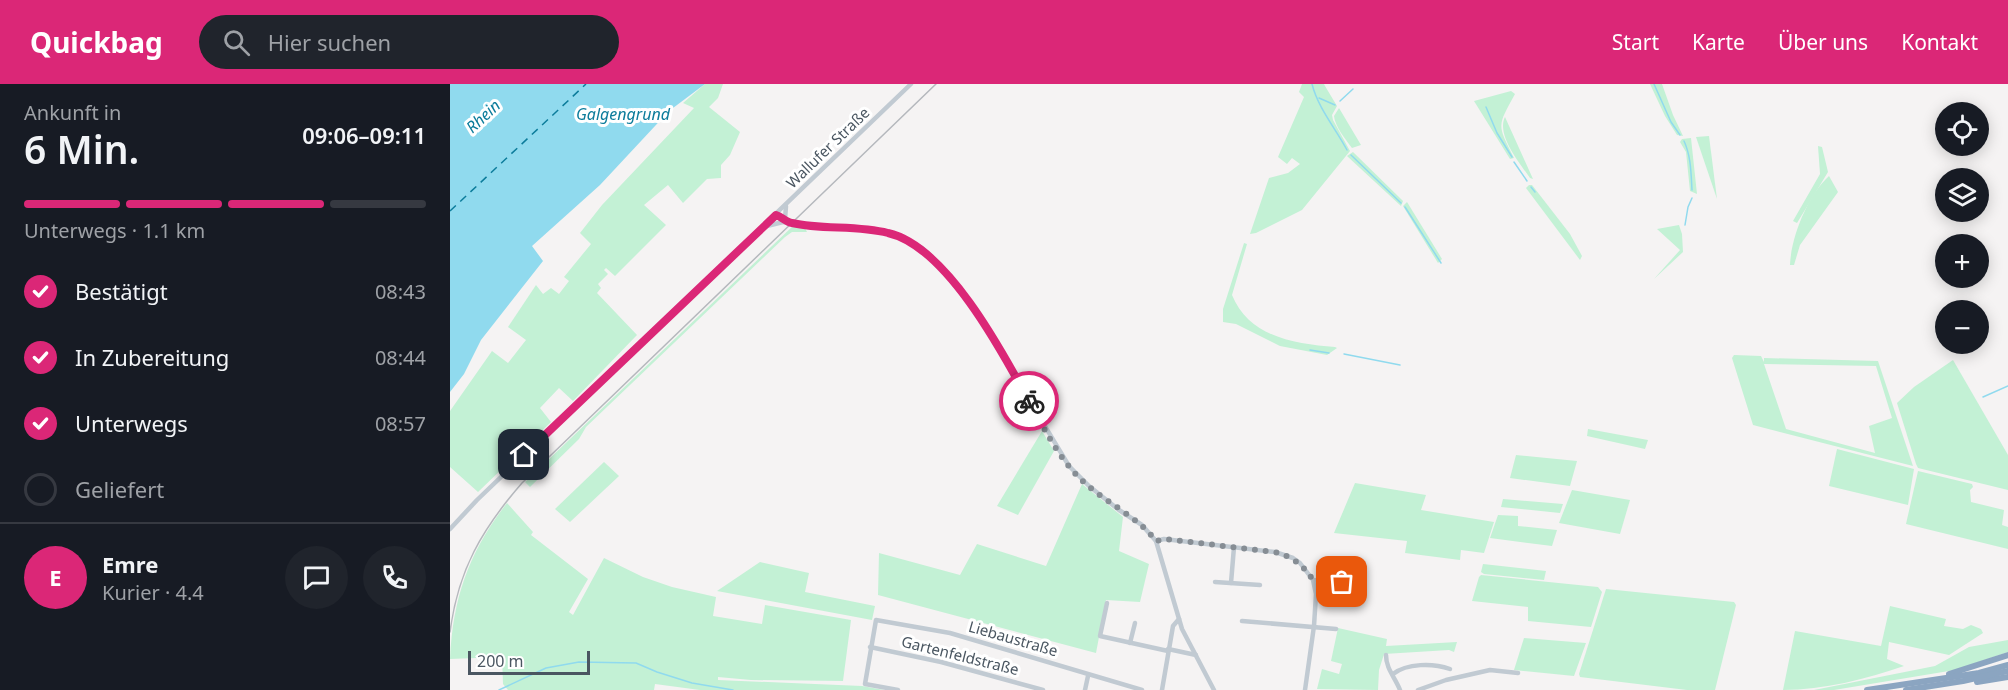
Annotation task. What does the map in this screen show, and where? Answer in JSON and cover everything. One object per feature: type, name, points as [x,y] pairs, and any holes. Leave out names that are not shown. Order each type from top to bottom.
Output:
[{"type":"highway","points":[[1915,683],[1978,666],[2008,655]]},
{"type":"highway","points":[[1867,690],[1979,673],[2008,665]]},
{"type":"highway","points":[[1906,690],[2008,671]]},
{"type":"highway","points":[[1940,685],[2008,677]]},
{"type":"street","name":"Wallufer Straße","points":[[450,529],[508,470],[911,84]]},
{"type":"street","points":[[785,221],[786,206]]},
{"type":"street","points":[[776,215],[785,221]]},
{"type":"street","points":[[763,227],[785,221],[886,232],[904,238],[922,248],[932,257],[972,305],[1063,459],[1079,478],[1142,525],[1156,541],[1182,629],[1214,690]]},
{"type":"street","points":[[1156,541],[1164,539],[1275,552],[1300,563],[1313,580],[1316,594],[1305,690]]},
{"type":"street","points":[[1231,583],[1234,547]]},
{"type":"street","points":[[1313,580],[1342,582]]},
{"type":"street","points":[[1215,582],[1260,585]]},
{"type":"street","points":[[1107,603],[1100,636],[1196,655]]},
{"type":"street","points":[[1162,690],[1173,626],[1179,619]]},
{"type":"street","name":"Liebaustraße","points":[[870,647],[876,620],[950,633],[1070,668],[1088,676],[1142,690]]},
{"type":"street","points":[[1242,621],[1336,629]]},
{"type":"street","points":[[1130,643],[1135,623]]},
{"type":"street","points":[[870,647],[865,684],[898,690]]},
{"type":"street","name":"Gartenfeldstraße","points":[[870,647],[941,662],[1043,690]]},
{"type":"street","points":[[1386,656],[1387,668],[1393,674],[1400,690]]},
{"type":"street","points":[[1393,674],[1401,669],[1433,664],[1450,669]]},
{"type":"street","points":[[1418,690],[1446,680],[1490,670],[1518,673]]},
{"type":"street","points":[[1085,690],[1088,676]]},
{"type":"green space","points":[[705,84],[723,84],[718,98],[709,107],[740,132],[730,155],[721,165],[721,178],[707,179],[683,203],[668,185],[644,205],[666,225],[615,276],[606,268],[604,270],[608,274],[598,284],[601,288],[597,293],[637,335],[573,401],[559,388],[540,408],[551,422],[478,492],[450,467],[450,411],[492,351],[508,363],[526,340],[508,327],[536,285],[543,294],[551,288],[559,294],[569,281],[564,277],[591,244],[580,233],[602,205],[694,108],[683,103]]},
{"type":"green space","points":[[1302,84],[1324,84],[1337,106],[1332,115],[1333,120],[1350,151],[1302,210],[1250,234],[1269,178],[1288,173],[1300,164],[1292,158],[1287,164],[1278,157],[1304,97],[1299,92]]},
{"type":"green space","points":[[1650,84],[1662,84],[1683,136],[1677,135]]},
{"type":"green space","points":[[1511,91],[1515,94],[1501,126],[1514,158],[1510,159],[1474,101]]},
{"type":"green space","points":[[1339,108],[1361,145],[1352,148],[1336,124],[1334,116]]},
{"type":"green space","points":[[1505,117],[1533,179],[1510,149],[1504,132]]},
{"type":"green space","points":[[1709,136],[1717,199],[1696,137]]},
{"type":"green space","points":[[1691,138],[1697,194],[1690,191],[1686,152],[1680,142],[1682,139]]},
{"type":"green space","points":[[1818,146],[1822,147],[1828,172],[1797,223],[1793,221],[1820,174]]},
{"type":"green space","points":[[1353,152],[1403,201],[1401,206],[1347,156]]},
{"type":"green space","points":[[1829,176],[1838,192],[1800,245],[1794,265],[1790,265],[1802,217],[1814,194]]},
{"type":"green space","points":[[1532,185],[1570,234],[1582,256],[1580,260],[1526,188]]},
{"type":"green space","points":[[1407,202],[1442,259],[1438,263],[1403,206]]},
{"type":"green space","points":[[794,225],[804,226],[807,232],[792,232],[785,237],[586,427],[579,439],[530,487],[525,482]]},
{"type":"green space","points":[[1679,225],[1683,252],[1654,279],[1680,250],[1657,229]]},
{"type":"green space","points":[[1244,243],[1247,244],[1232,295],[1240,309],[1250,320],[1275,336],[1304,344],[1337,348],[1327,355],[1280,346],[1236,324],[1223,322],[1223,309]]},
{"type":"green space","points":[[1734,355],[1761,356],[1764,362],[1764,358],[1878,361],[1913,466],[1753,425],[1732,358]],"holes":[[[1764,364],[1876,366],[1892,418],[1869,426],[1875,453],[1786,429]]]},
{"type":"green space","points":[[1953,360],[2008,455],[2008,490],[1918,468],[1916,464],[1897,403],[1914,387]]},
{"type":"green space","points":[[1588,429],[1648,440],[1645,449],[1587,436]]},
{"type":"green space","points":[[1042,431],[1054,451],[1018,515],[997,506]]},
{"type":"green space","points":[[1837,449],[1914,469],[1908,505],[1829,486]]},
{"type":"green space","points":[[1516,455],[1577,461],[1570,486],[1510,478]]},
{"type":"green space","points":[[604,462],[619,476],[570,522],[555,509]]},
{"type":"green space","points":[[1918,471],[1972,484],[1971,502],[2004,510],[2002,525],[2008,527],[2008,549],[1906,524]]},
{"type":"green space","points":[[1355,483],[1426,495],[1421,510],[1494,522],[1484,553],[1461,550],[1460,560],[1405,553],[1407,541],[1334,533]]},
{"type":"green space","points":[[1082,484],[1123,517],[1119,551],[1149,564],[1140,602],[1106,600],[1096,653],[878,595],[879,553],[960,575],[977,544],[1046,566]]},
{"type":"green space","points":[[1572,490],[1630,500],[1620,534],[1559,523]]},
{"type":"green space","points":[[1503,499],[1563,504],[1560,513],[1501,507]]},
{"type":"green space","points":[[507,503],[533,532],[531,535],[588,579],[569,612],[573,615],[604,558],[643,577],[672,587],[716,597],[713,616],[762,624],[765,605],[851,620],[843,681],[751,680],[718,677],[718,680],[862,686],[884,690],[700,690],[655,684],[654,690],[508,690],[503,684],[502,657],[450,659],[455,615],[465,576],[482,539]]},
{"type":"green space","points":[[1498,515],[1518,516],[1518,526],[1557,530],[1552,546],[1490,538]]},
{"type":"green space","points":[[760,562],[809,573],[805,592],[875,606],[872,620],[717,591]]},
{"type":"green space","points":[[1483,564],[1546,571],[1544,580],[1484,574],[1481,572]]},
{"type":"green space","points":[[1481,575],[1598,587],[1602,592],[1591,627],[1528,621],[1528,607],[1472,601]]},
{"type":"green space","points":[[1606,589],[1734,602],[1736,605],[1715,690],[1687,690],[1580,677],[1579,674]]},
{"type":"green space","points":[[1890,606],[1946,619],[1944,626],[1963,629],[1971,625],[1981,629],[1983,633],[1949,655],[1889,642],[1887,659],[1904,666],[1845,683],[1783,690],[1795,631],[1881,646]]},
{"type":"green space","points":[[1338,628],[1387,639],[1386,646],[1457,642],[1454,652],[1449,650],[1384,654],[1379,670],[1378,690],[1317,689],[1322,669],[1339,674],[1342,664],[1331,661]]},
{"type":"green space","points":[[1524,638],[1586,643],[1574,676],[1514,670]]},
{"type":"green space","points":[[2008,640],[2008,652],[1955,670],[1834,690],[1814,690],[1935,666],[1969,647]]},
{"type":"water","points":[[450,84],[705,84],[669,111],[600,185],[532,246],[543,261],[481,340],[464,374],[450,392]]},
{"type":"waterway","points":[[1312,84],[1323,110],[1347,150]]},
{"type":"waterway","points":[[1654,84],[1671,122],[1680,135]]},
{"type":"waterway","points":[[1340,101],[1353,89]]},
{"type":"waterway","points":[[1319,98],[1335,105]]},
{"type":"waterway","points":[[1486,107],[1497,133],[1512,157]]},
{"type":"waterway","points":[[1684,141],[1691,171],[1692,190]]},
{"type":"waterway","points":[[1351,155],[1401,203]]},
{"type":"waterway","points":[[1514,162],[1527,181]]},
{"type":"waterway","points":[[1531,187],[1535,192]]},
{"type":"waterway","points":[[1685,225],[1692,198]]},
{"type":"waterway","points":[[1405,207],[1441,263]]},
{"type":"waterway","points":[[1310,350],[1329,353]]},
{"type":"waterway","points":[[1344,354],[1400,365]]},
{"type":"waterway","points":[[1983,397],[2008,386]]},
{"type":"waterway","points":[[499,690],[546,668],[579,662],[636,663],[692,683],[733,690]]},
{"type":"ferry route","points":[[450,211],[586,84]]},
{"type":"railway","points":[[450,632],[459,589],[474,551],[495,517],[522,483],[936,84]]},
{"type":"way so far","points":[[1029,401],[1063,459],[1079,478],[1142,525],[1156,541],[1164,539],[1275,552],[1300,563],[1313,580],[1342,582]]},
{"type":"route","points":[[524,455],[776,215],[791,223],[886,232],[904,238],[922,248],[972,305],[1029,401]]},
{"type":"water label","name":"Galgengrund","points":[[623,114]]},
{"type":"water label","name":"Rhein","points":[[483,116]]}]
